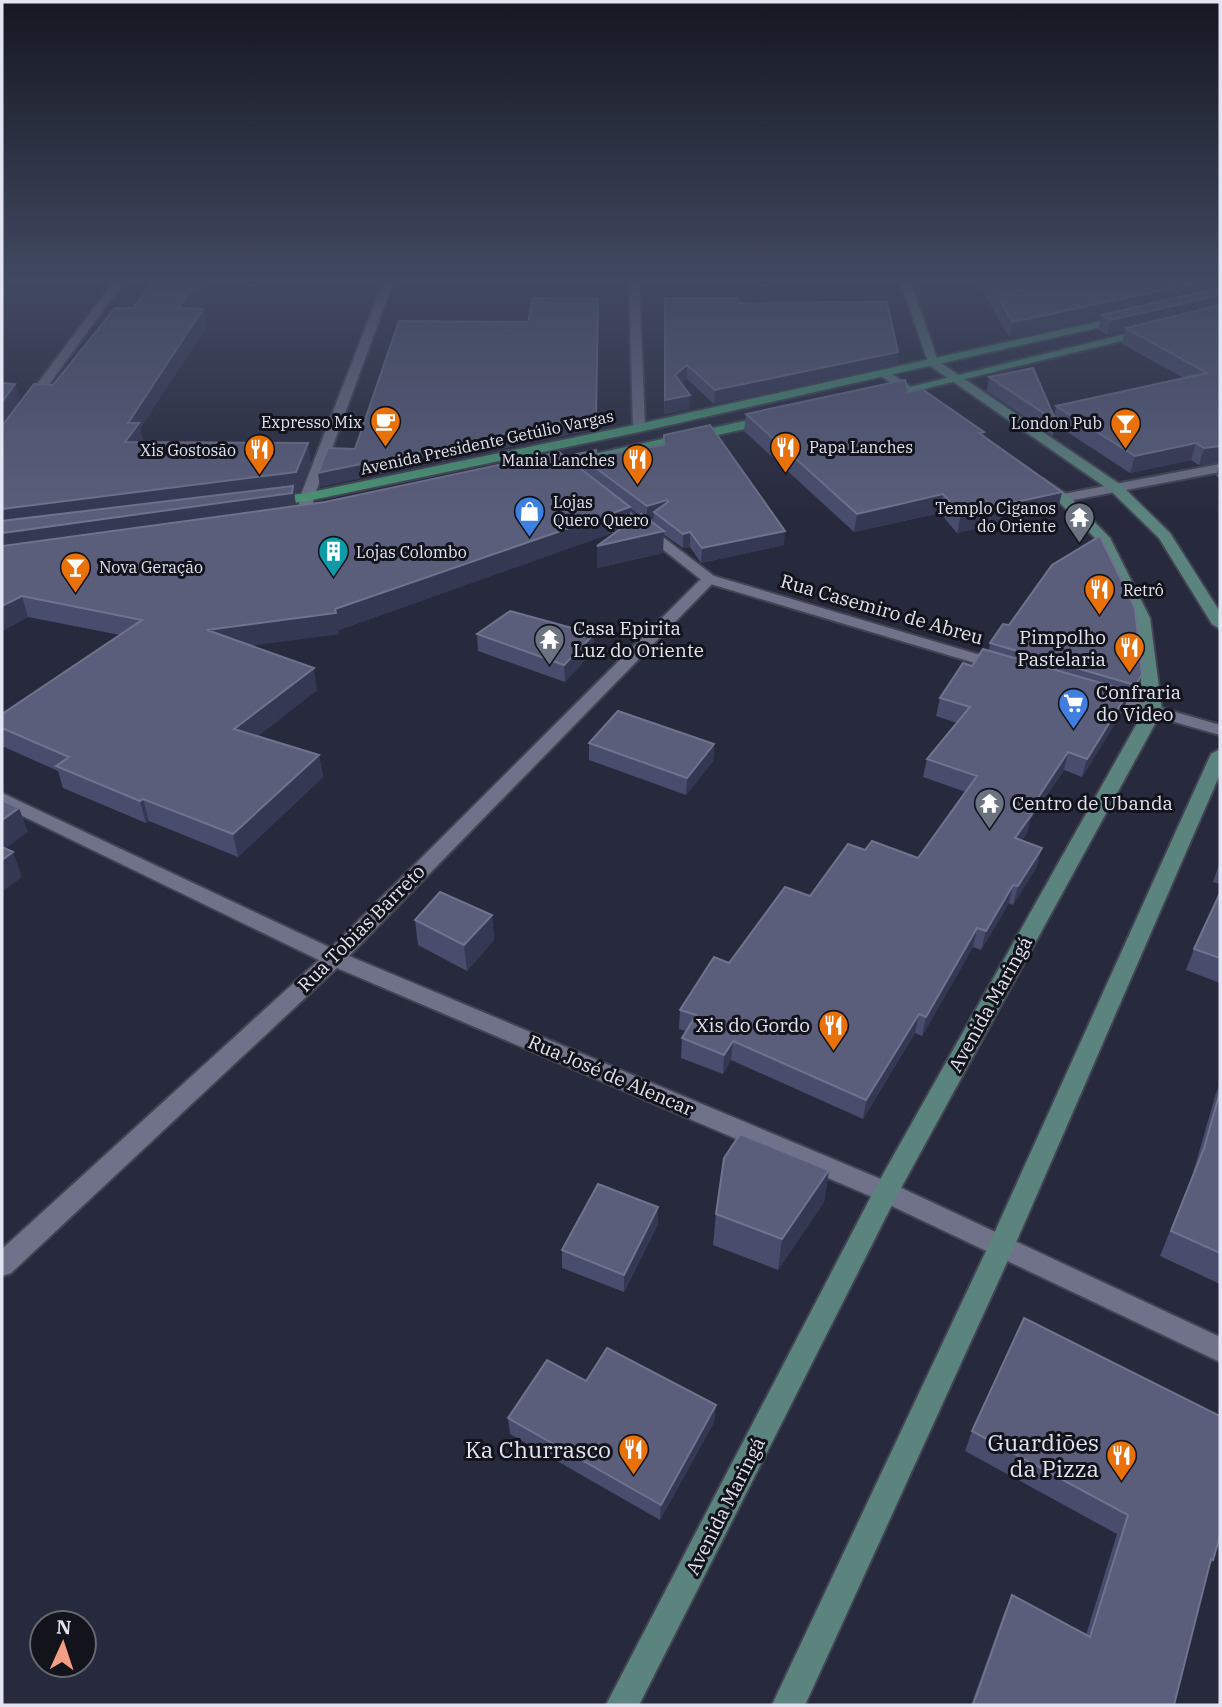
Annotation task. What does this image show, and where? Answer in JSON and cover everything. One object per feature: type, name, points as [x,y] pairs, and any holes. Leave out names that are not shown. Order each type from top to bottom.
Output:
[{"type":"main road","points":[[932,360],[1116,488],[1165,536],[1220,624]]},
{"type":"main road","name":"Avenida Presidente Getúlio Vargas","points":[[251,504],[307,497],[639,428],[947,360]]},
{"type":"main road","points":[[865,398],[1031,360]]},
{"type":"main road","points":[[886,374],[931,405]]},
{"type":"main road","name":"Avenida Presidente Getúlio Vargas","points":[[538,470],[785,416]]},
{"type":"main road","points":[[1019,467],[1063,498],[1103,538],[1142,618],[1153,710]]},
{"type":"main road","name":"Avenida Maringá","points":[[622,1705],[886,1192],[1153,710]]},
{"type":"main road","points":[[789,1705],[1001,1247],[1220,754]]},
{"type":"street","points":[[2,439],[61,360]]},
{"type":"street","points":[[303,519],[307,497],[359,360]]},
{"type":"street","points":[[637,360],[639,428]]},
{"type":"street","name":"Rua Casemiro de Abreu","points":[[565,465],[709,579],[1022,672]]},
{"type":"street","points":[[1063,498],[1220,468]]},
{"type":"street","name":"Rua Tobias Barreto","points":[[2,1265],[334,958],[709,579]]},
{"type":"street","points":[[1088,691],[1220,730]]},
{"type":"street","name":"Rua José de Alencar","points":[[2,799],[334,958],[886,1192],[1220,1350]]},
{"type":"building","points":[[73,360],[170,360],[128,423],[139,423],[125,442],[308,443],[296,472],[2,509],[2,426],[34,384],[53,385]]},
{"type":"building","points":[[386,360],[597,360],[596,415],[318,473],[328,448],[355,449]]},
{"type":"building","points":[[665,360],[861,360],[715,390],[687,365],[675,375],[690,395],[665,400]]},
{"type":"building","points":[[1183,360],[1220,360],[1220,446],[1204,448],[1196,443],[1135,456],[1056,406],[1207,373]]},
{"type":"building","points":[[1033,368],[1056,421],[989,377]]},
{"type":"building","points":[[905,380],[908,392],[922,389],[984,432],[979,433],[1062,492],[961,514],[943,494],[857,514],[746,414]]},
{"type":"building","points":[[2,383],[15,384],[2,402]]},
{"type":"building","points":[[710,425],[785,531],[702,548],[690,532],[683,534],[654,512],[668,502],[667,500],[647,506],[577,454],[596,450],[596,456],[664,445],[664,435]]},
{"type":"building","points":[[559,452],[630,507],[335,609],[336,613],[207,630],[314,668],[234,729],[319,755],[233,834],[143,799],[140,801],[56,766],[69,757],[2,728],[2,714],[142,620],[22,596],[2,606],[2,546],[325,502]]},
{"type":"building","points":[[293,486],[292,493],[2,533],[2,521]]},
{"type":"building","points":[[641,514],[664,531],[597,546]]},
{"type":"building","points":[[1100,536],[1135,608],[1142,675],[1135,685],[990,643],[1003,624],[1009,625],[1052,565]]},
{"type":"building","points":[[510,611],[594,634],[564,665],[477,634]]},
{"type":"building","points":[[983,649],[1129,691],[1087,759],[1068,752],[1028,813],[1032,814],[1015,838],[1042,848],[1018,886],[1013,885],[986,931],[977,928],[926,1017],[919,1014],[866,1100],[733,1041],[724,1055],[682,1038],[696,1015],[680,1010],[714,957],[729,963],[785,887],[810,896],[848,844],[865,850],[872,841],[918,858],[977,776],[927,759],[970,707],[940,698],[963,663],[972,666]]},
{"type":"building","points":[[618,711],[714,744],[687,778],[589,743]]},
{"type":"building","points":[[2,800],[19,808],[2,820]]},
{"type":"building","points":[[2,847],[13,852],[2,860]]},
{"type":"building","points":[[440,892],[492,915],[464,945],[415,920]]},
{"type":"building","points":[[1220,893],[1220,958],[1194,949]]},
{"type":"building","points":[[1220,1092],[1220,1253],[1171,1231],[1204,1148]]},
{"type":"building","points":[[740,1134],[829,1170],[782,1239],[716,1214],[724,1158]]},
{"type":"building","points":[[598,1184],[658,1207],[624,1275],[562,1250]]},
{"type":"building","points":[[1024,1318],[1220,1416],[1220,1536],[1213,1560],[1211,1559],[1174,1705],[973,1705],[1012,1595],[1090,1637],[1128,1515],[972,1431]]},
{"type":"building","name":"Ka Churrasco","points":[[607,1348],[716,1405],[661,1505],[508,1418],[547,1360],[586,1381]]},
{"type":"place","name":"Expresso Mix","points":[[385,449]]},
{"type":"place","name":"London Pub","points":[[1125,450]]},
{"type":"place","name":"Papa Lanches","points":[[786,474]]},
{"type":"place","name":"Xis Gostosão","points":[[259,477]]},
{"type":"place","name":"Mania Lanches","points":[[638,487]]},
{"type":"place","name":"Lojas Quero Quero","points":[[530,538]]},
{"type":"place","name":"Templo Ciganos do Oriente","points":[[1079,544]]},
{"type":"place","name":"Lojas Colombo","points":[[333,579]]},
{"type":"place","name":"Nova Geração","points":[[76,594]]},
{"type":"place","name":"Retrô","points":[[1100,617]]},
{"type":"place","name":"Casa Epirita Luz do Oriente","points":[[550,666]]},
{"type":"place","name":"Pimpolho Pastelaria","points":[[1129,675]]},
{"type":"place","name":"Confraria do Video","points":[[1073,730]]},
{"type":"place","name":"Centro de Ubanda","points":[[989,830]]},
{"type":"place","name":"Xis do Gordo","points":[[833,1052]]},
{"type":"place","name":"Ka Churrasco","points":[[634,1477]]},
{"type":"place","name":"Guardiões da Pizza","points":[[1122,1483]]}]
